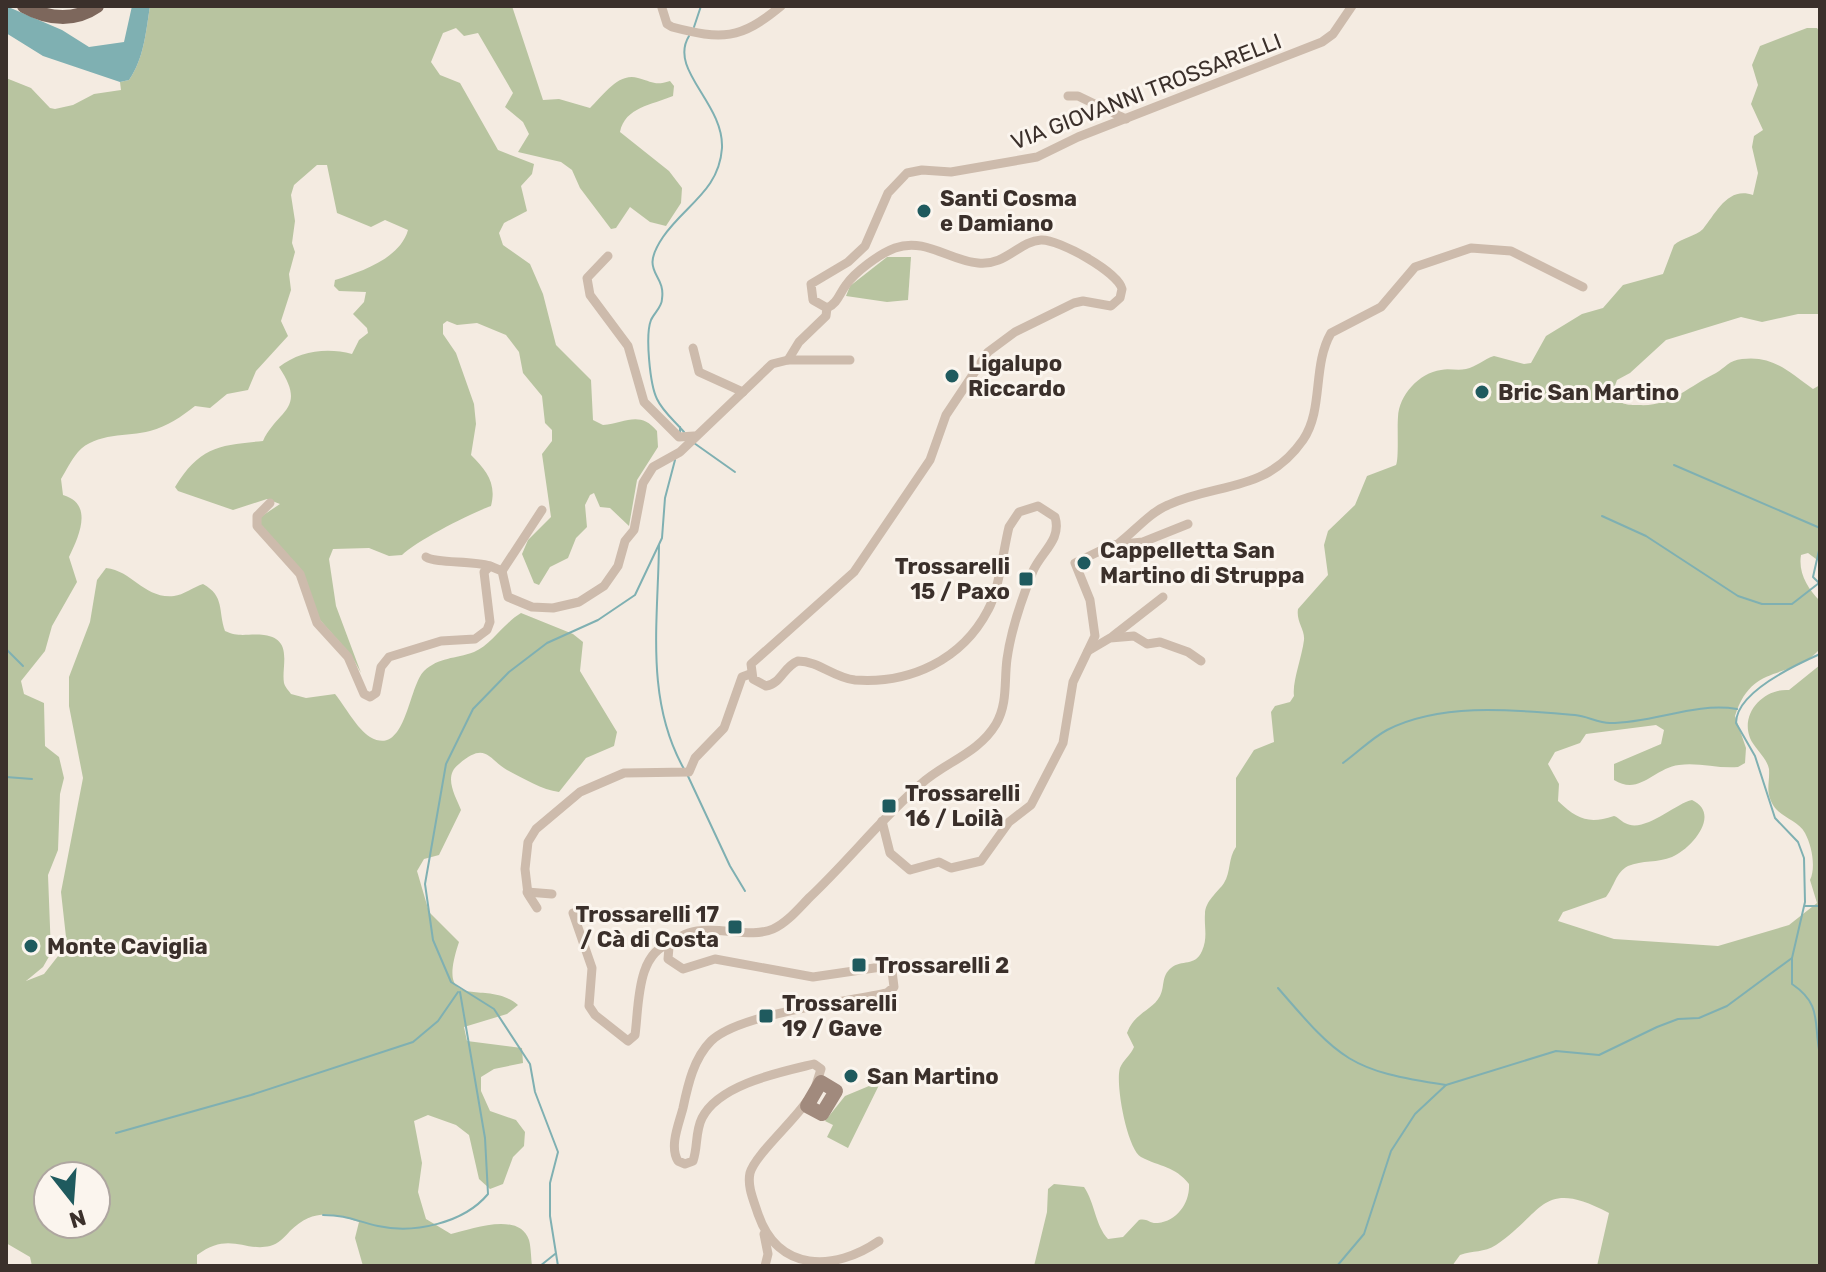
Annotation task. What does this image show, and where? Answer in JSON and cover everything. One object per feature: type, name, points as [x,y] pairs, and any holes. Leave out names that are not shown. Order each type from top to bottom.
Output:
[{"type":"main road","points":[[24,6],[36,13],[64,18],[86,14],[97,6]]},
{"type":"street","points":[[662,8],[667,24],[672,27],[700,34],[738,35],[781,6]]},
{"type":"street","name":"VIA GIOVANNI TROSSARELLI","points":[[827,308],[813,300],[811,284],[848,262],[865,246],[888,193],[907,173],[922,170],[951,172],[1023,161],[1322,42],[1333,34],[1352,6]]},
{"type":"street","points":[[1068,96],[1078,96],[1126,119]]},
{"type":"street","points":[[750,674],[754,659],[774,647],[854,572],[930,460],[946,415],[988,352],[1015,332],[1074,303],[1083,301],[1111,306],[1120,298],[1122,289],[1112,273],[1044,239],[1030,242],[1011,256],[985,263],[907,245],[879,257],[850,280],[834,304],[827,308],[826,316],[799,342],[788,360]]},
{"type":"street","points":[[882,821],[888,850],[908,869],[945,864],[951,868],[981,861],[1009,822],[1029,809],[1063,743],[1071,690],[1095,636],[1084,579],[1074,565],[1085,556],[1119,543],[1167,505],[1230,489],[1284,465],[1311,423],[1323,354],[1331,333],[1381,307],[1415,267],[1471,248],[1501,248],[1535,261],[1583,287]]},
{"type":"street","points":[[608,256],[587,278],[590,295],[628,346],[644,402],[679,437],[694,436]]},
{"type":"street","points":[[693,348],[699,372],[743,392]]},
{"type":"street","points":[[542,510],[502,571],[508,597],[532,607],[567,605],[598,591],[618,566],[625,541],[637,522],[648,475],[653,467],[685,446],[725,412],[766,367],[788,360],[850,360]]},
{"type":"street","points":[[270,503],[257,516],[257,526],[300,574],[317,623],[348,657],[364,694],[370,697],[376,693],[381,667],[389,657],[441,641],[475,639],[487,630],[490,622],[484,572],[490,566]]},
{"type":"street","points":[[573,913],[593,975],[587,994],[589,1006],[622,1038],[634,1039],[636,1005],[649,959],[672,943],[713,929],[750,932],[774,929],[825,883],[882,821],[939,769],[971,752],[997,722],[1006,695],[1007,659],[1019,611],[1033,570],[1054,540],[1057,528],[1052,513],[1038,506],[1023,510],[1013,520],[988,610],[946,660],[914,674],[868,680],[841,677],[802,661],[788,666],[779,681],[770,686],[759,684],[750,674]]},
{"type":"street","points":[[1119,543],[1143,542],[1188,524]]},
{"type":"street","points":[[426,557],[432,562],[461,559],[502,571]]},
{"type":"street","points":[[1088,651],[1163,597]]},
{"type":"street","points":[[1110,638],[1134,636],[1147,644],[1164,643],[1196,655],[1201,661]]},
{"type":"street","points":[[537,908],[527,892],[526,853],[529,839],[536,829],[580,792],[624,773],[689,772],[695,758],[724,728],[742,677],[750,674]]},
{"type":"street","points":[[527,892],[552,894]]},
{"type":"street","points":[[672,943],[667,955],[677,968],[723,959],[813,977],[881,967],[892,971],[895,981],[894,987],[887,993],[804,1007],[721,1033],[702,1053],[690,1079],[674,1147],[680,1163],[693,1161],[701,1119],[708,1108],[723,1097],[814,1064],[820,1075],[802,1109],[751,1168],[750,1188],[768,1254],[765,1266]]},
{"type":"street","points":[[764,1234],[787,1259],[815,1266],[862,1255],[879,1241]]},
{"type":"green space","points":[[150,6],[512,6],[543,100],[559,99],[590,108],[611,86],[631,77],[657,83],[670,81],[674,86],[673,96],[633,112],[620,132],[669,171],[682,188],[681,203],[666,226],[650,222],[630,207],[616,228],[611,229],[580,188],[572,170],[561,162],[518,152],[529,134],[523,122],[505,107],[513,93],[478,33],[464,36],[456,28],[443,33],[431,62],[440,75],[460,83],[498,150],[534,164],[532,174],[521,186],[527,211],[504,223],[499,233],[503,245],[530,264],[543,294],[556,345],[591,380],[593,420],[603,425],[638,419],[657,431],[658,447],[637,480],[629,526],[610,508],[600,507],[594,493],[590,495],[585,505],[587,527],[576,538],[568,558],[550,567],[539,585],[534,583],[522,554],[528,540],[551,517],[542,454],[552,441],[552,430],[545,423],[542,396],[523,373],[519,352],[506,335],[477,323],[457,325],[447,321],[443,324],[443,334],[456,353],[474,404],[476,424],[471,455],[489,478],[493,490],[491,506],[444,528],[402,555],[389,556],[369,548],[333,549],[329,559],[336,606],[361,673],[351,655],[320,620],[310,593],[262,528],[259,518],[280,504],[267,499],[233,510],[178,491],[175,487],[184,473],[202,455],[235,444],[263,441],[290,401],[291,392],[279,367],[295,357],[314,352],[352,354],[359,340],[368,333],[353,314],[364,302],[366,292],[339,291],[334,286],[335,280],[378,263],[397,249],[408,230],[385,220],[371,227],[337,213],[327,165],[317,165],[294,185],[291,195],[295,252],[289,274],[291,290],[281,321],[288,336],[256,371],[248,390],[227,394],[210,408],[195,406],[157,429],[94,441],[78,452],[61,479],[63,495],[73,499],[81,513],[80,531],[69,557],[77,582],[52,626],[45,651],[21,681],[24,694],[44,703],[45,746],[59,757],[64,778],[60,794],[58,850],[48,875],[51,953],[43,967],[26,981],[44,974],[62,951],[66,937],[61,892],[83,778],[69,706],[69,677],[90,622],[97,580],[106,568],[124,574],[146,589],[164,596],[177,595],[203,584],[218,599],[225,631],[240,635],[264,635],[283,647],[284,683],[291,694],[306,698],[335,694],[365,733],[382,741],[399,730],[424,671],[441,661],[480,649],[521,613],[573,634],[583,642],[580,671],[617,732],[614,746],[586,758],[559,792],[526,780],[486,754],[468,757],[454,769],[451,780],[461,810],[439,855],[424,859],[417,871],[429,912],[459,942],[453,965],[453,980],[458,988],[505,997],[518,1005],[507,1014],[464,1027],[467,1041],[522,1048],[523,1063],[494,1069],[481,1077],[481,1091],[490,1111],[516,1120],[525,1132],[524,1146],[513,1157],[503,1184],[490,1189],[479,1179],[469,1135],[456,1125],[428,1115],[414,1121],[422,1163],[418,1192],[426,1219],[451,1234],[494,1224],[515,1226],[524,1231],[529,1240],[532,1266],[363,1266],[355,1238],[359,1222],[323,1214],[306,1219],[270,1246],[227,1243],[208,1248],[197,1255],[197,1266],[32,1266],[30,1257],[6,1243],[6,78],[31,88],[50,108],[73,105],[94,94],[121,90],[120,82],[129,80],[144,44]]},
{"type":"green space","points":[[1807,28],[1817,28],[1820,32],[1820,314],[1798,314],[1762,322],[1741,317],[1666,340],[1630,373],[1617,380],[1612,394],[1627,404],[1660,403],[1679,395],[1734,361],[1753,358],[1780,366],[1813,389],[1820,385],[1820,562],[1808,553],[1801,555],[1800,562],[1805,580],[1820,601],[1820,649],[1796,666],[1761,679],[1742,699],[1735,716],[1746,748],[1745,763],[1738,767],[1679,765],[1632,785],[1614,780],[1614,764],[1661,744],[1664,730],[1656,725],[1586,734],[1580,743],[1555,752],[1548,764],[1559,784],[1558,801],[1584,819],[1614,816],[1625,823],[1641,825],[1692,800],[1701,806],[1704,814],[1700,831],[1680,853],[1667,859],[1628,866],[1606,897],[1563,912],[1558,921],[1614,939],[1718,946],[1789,925],[1817,903],[1810,880],[1813,869],[1811,850],[1802,829],[1780,813],[1771,800],[1768,791],[1769,769],[1750,738],[1748,719],[1763,697],[1789,690],[1820,665],[1820,1266],[1597,1266],[1609,1213],[1569,1198],[1545,1204],[1496,1245],[1460,1255],[1452,1266],[1034,1266],[1047,1212],[1048,1189],[1054,1184],[1084,1187],[1108,1239],[1123,1237],[1139,1220],[1165,1222],[1185,1204],[1189,1184],[1184,1178],[1141,1157],[1131,1142],[1119,1087],[1120,1068],[1134,1047],[1127,1033],[1134,1020],[1160,996],[1168,971],[1175,965],[1196,959],[1202,951],[1206,909],[1226,879],[1236,847],[1236,778],[1254,750],[1274,742],[1271,712],[1275,706],[1290,702],[1294,696],[1303,647],[1304,636],[1298,609],[1328,575],[1324,545],[1328,531],[1355,505],[1367,476],[1396,465],[1399,409],[1406,393],[1418,380],[1433,372],[1466,369],[1494,356],[1531,363],[1546,336],[1582,314],[1603,308],[1623,285],[1663,274],[1674,245],[1703,229],[1718,209],[1736,194],[1753,195],[1758,173],[1752,147],[1754,136],[1763,130],[1751,104],[1758,85],[1752,65],[1760,46]]},
{"type":"green space","points":[[887,257],[911,257],[908,300],[887,302],[846,296],[850,286]]},
{"type":"green space","points":[[881,1081],[848,1148],[827,1137],[833,1125],[825,1121],[845,1096]]},
{"type":"water","points":[[6,6],[62,30],[89,47],[124,42],[132,6],[150,6],[138,63],[129,80],[120,82],[43,56],[6,33]]},
{"type":"waterway","points":[[694,27],[701,6]]},
{"type":"waterway","points":[[684,432],[654,392],[648,337],[651,320],[662,299],[653,266],[656,249],[672,226],[708,187],[720,163],[722,148],[715,116],[686,62],[684,49],[689,36]]},
{"type":"waterway","points":[[680,427],[680,434]]},
{"type":"waterway","points":[[694,443],[735,472]]},
{"type":"waterway","points":[[558,1266],[550,1216],[550,1183],[558,1152],[535,1092],[530,1064],[494,1009],[451,982],[433,940],[425,884],[446,764],[473,709],[509,672],[547,643],[598,620],[635,595],[662,538],[665,498],[675,460]]},
{"type":"waterway","points":[[1674,465],[1820,528]]},
{"type":"waterway","points":[[1602,516],[1646,536],[1738,596],[1762,604],[1792,604],[1819,583]]},
{"type":"waterway","points":[[659,545],[656,632],[659,688],[672,743],[684,769]]},
{"type":"waterway","points":[[1819,583],[1813,577],[1820,546]]},
{"type":"waterway","points":[[6,649],[23,666]]},
{"type":"waterway","points":[[1820,654],[1782,672],[1756,690],[1739,712],[1736,723],[1755,756],[1775,818],[1798,842],[1804,858],[1805,902],[1792,958],[1792,984],[1813,1007],[1820,1055]]},
{"type":"waterway","points":[[1343,763],[1387,730],[1431,715],[1479,710],[1528,711],[1579,716],[1610,723],[1705,708],[1737,709]]},
{"type":"waterway","points":[[687,774],[745,891]]},
{"type":"waterway","points":[[6,777],[32,779]]},
{"type":"waterway","points":[[1805,906],[1820,906]]},
{"type":"waterway","points":[[1337,1266],[1364,1234],[1391,1151],[1415,1114],[1446,1085],[1556,1051],[1599,1055],[1657,1027],[1678,1019],[1699,1018],[1727,1006],[1792,958]]},
{"type":"waterway","points":[[1278,988],[1317,1032],[1349,1058],[1388,1074],[1446,1085]]},
{"type":"waterway","points":[[116,1133],[251,1095],[413,1042],[438,1021],[458,992]]},
{"type":"waterway","points":[[323,1215],[392,1228],[422,1227],[452,1219],[478,1204],[488,1194],[485,1138],[460,992]]},
{"type":"waterway","points":[[540,1266],[555,1254]]},
{"type":"place","name":"Santi Cosma e Damiano","points":[[924,211]]},
{"type":"place","name":"Ligalupo Riccardo","points":[[952,376]]},
{"type":"place","name":"Bric San Martino","points":[[1482,392]]},
{"type":"place","name":"Cappelletta San Martino di Struppa","points":[[1084,563]]},
{"type":"place","name":"Trossarelli 15 / Paxo","points":[[1026,579]]},
{"type":"place","name":"Trossarelli 16 / Loilà","points":[[889,806]]},
{"type":"place","name":"Trossarelli 17 / Cà di Costa","points":[[735,927]]},
{"type":"place","name":"Monte Caviglia","points":[[31,946]]},
{"type":"place","name":"Trossarelli 2","points":[[859,965]]},
{"type":"place","name":"Trossarelli 19 / Gave","points":[[766,1016]]},
{"type":"place","name":"San Martino","points":[[851,1076]]}]
